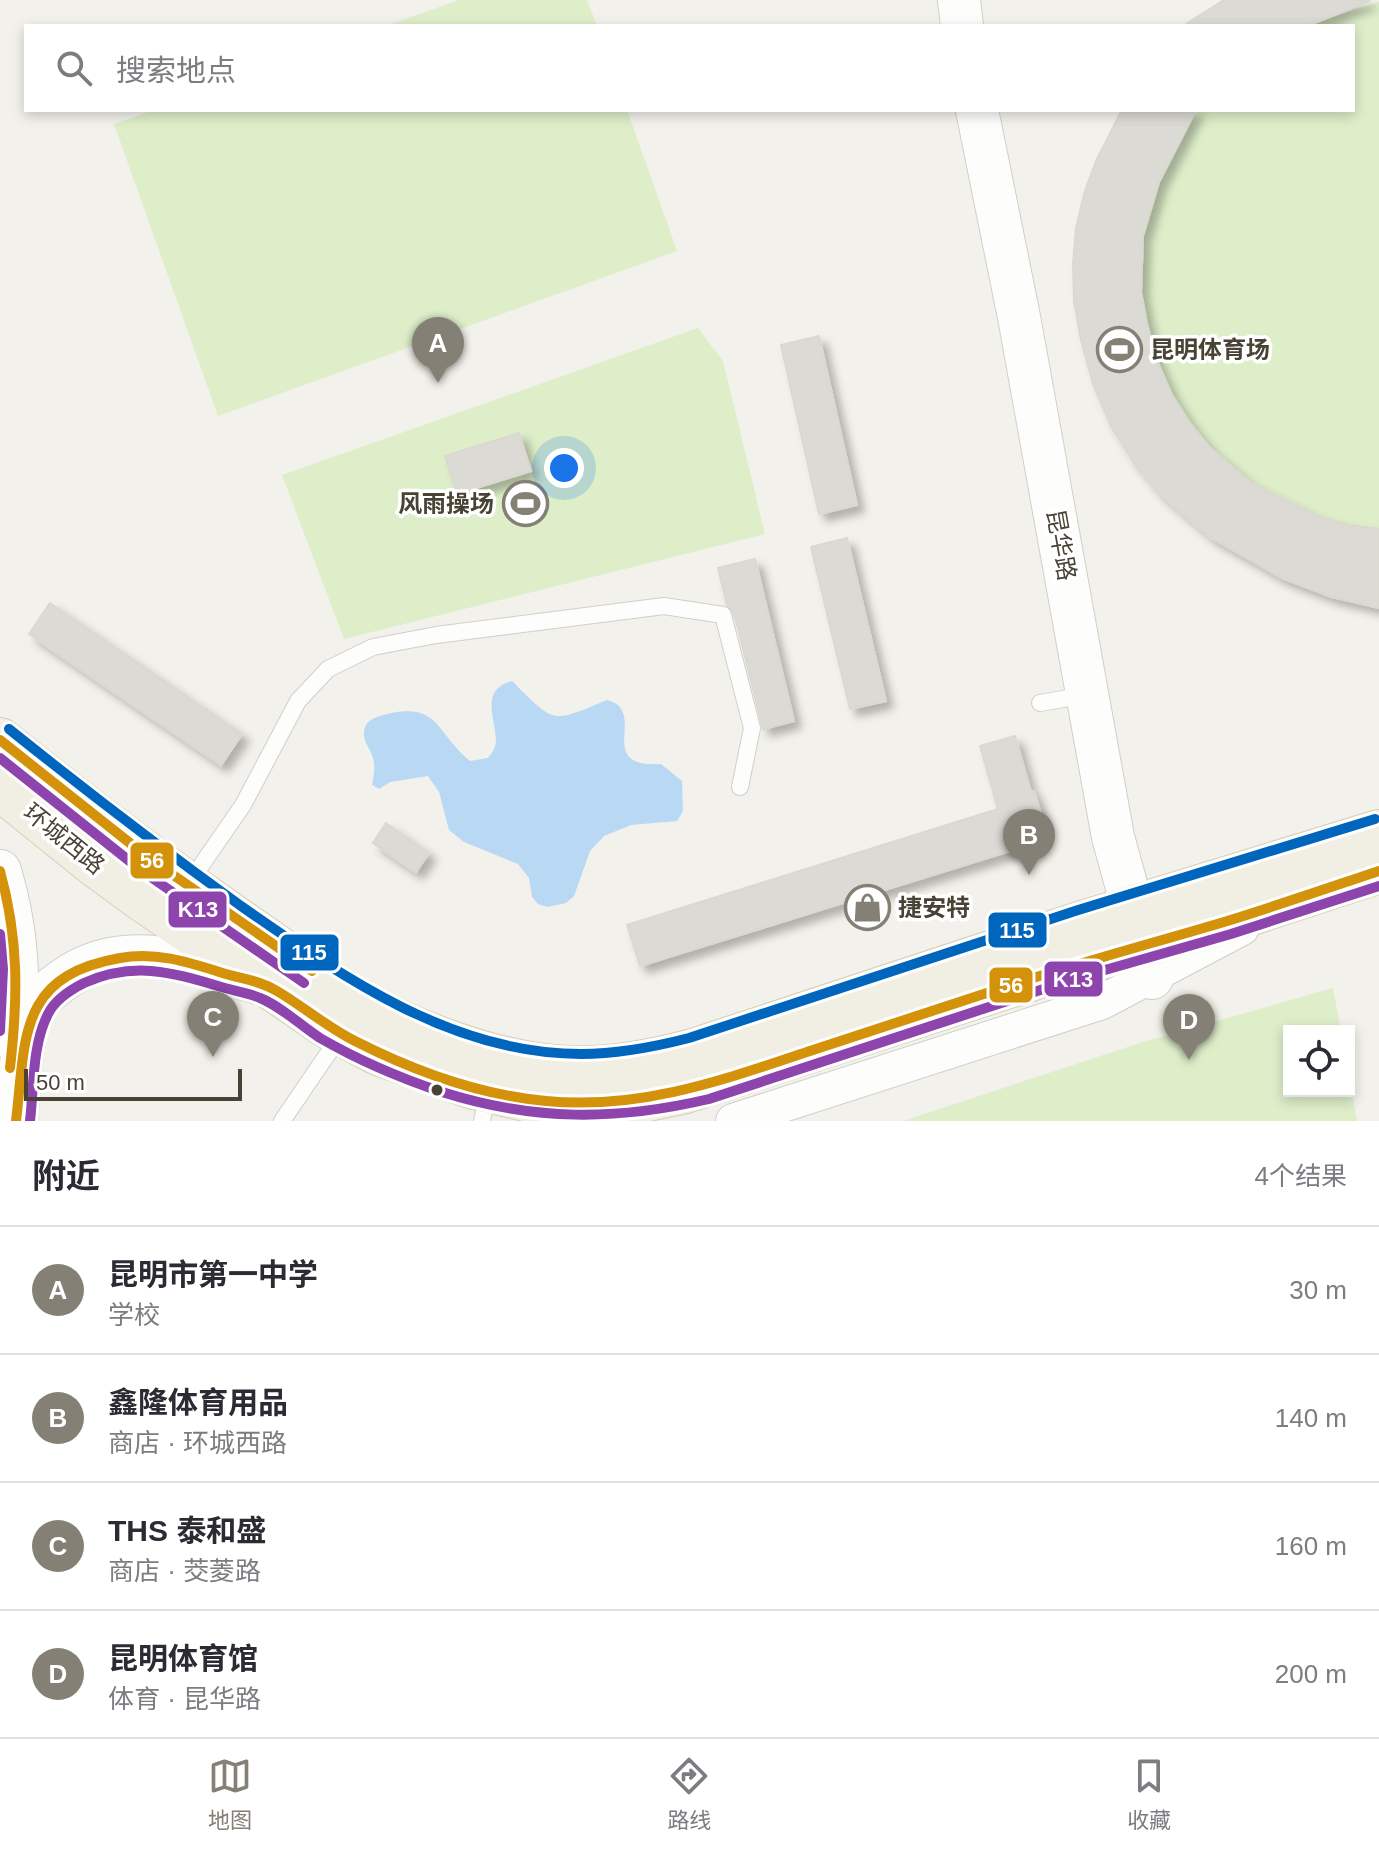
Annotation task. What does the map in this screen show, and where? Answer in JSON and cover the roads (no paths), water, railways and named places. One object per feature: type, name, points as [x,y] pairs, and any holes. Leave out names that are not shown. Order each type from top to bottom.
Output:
[{"type":"main road","name":"环城西路","points":[[0,740],[117,835],[344,993],[393,1019],[484,1051],[566,1068],[637,1064],[1142,943],[1379,832]]},
{"type":"main road","name":"环城西路","points":[[0,788],[97,866],[342,1034],[491,1102],[592,1105],[682,1092],[1142,943],[1379,871]]},
{"type":"street","points":[[959,0],[962,24]]},
{"type":"street","name":"昆华路","points":[[977,112],[1022,332],[1113,837],[1142,943]]},
{"type":"street","points":[[0,871],[15,930],[19,975],[3,1121]]},
{"type":"street","points":[[733,1121],[1086,1008],[1142,943]]},
{"type":"street","points":[[16,1121],[27,1032],[36,1005],[71,974],[116,957],[158,956],[268,985]]},
{"type":"street","points":[[491,1102],[557,1121]]},
{"type":"lane","points":[[187,885],[243,805],[298,701],[328,669],[373,647],[423,637],[664,606],[723,615],[752,728],[740,787]]},
{"type":"lane","points":[[1040,703],[1088,694]]},
{"type":"lane","points":[[282,1121],[342,1034]]},
{"type":"water","points":[[512,681],[538,706],[555,716],[575,713],[607,700],[619,706],[624,715],[625,748],[630,757],[641,763],[661,764],[682,781],[683,811],[677,821],[631,825],[604,836],[590,851],[574,896],[566,903],[547,907],[538,904],[532,897],[529,878],[518,864],[464,842],[449,830],[439,792],[428,776],[390,782],[379,789],[372,785],[374,762],[364,735],[366,726],[374,718],[414,712],[434,721],[470,761],[488,758],[496,741],[492,698],[502,685]]},
{"type":"place","name":"昆明体育场","points":[[1119,350]]},
{"type":"place","name":"昆明市第一中学","points":[[438,383]]},
{"type":"place","name":"风雨操场","points":[[525,504]]},
{"type":"place","name":"鑫隆体育用品","points":[[1029,875]]},
{"type":"place","name":"捷安特","points":[[867,908]]},
{"type":"place","name":"THS 泰和盛","points":[[213,1057]]},
{"type":"place","name":"昆明体育馆","points":[[1189,1060]]}]
